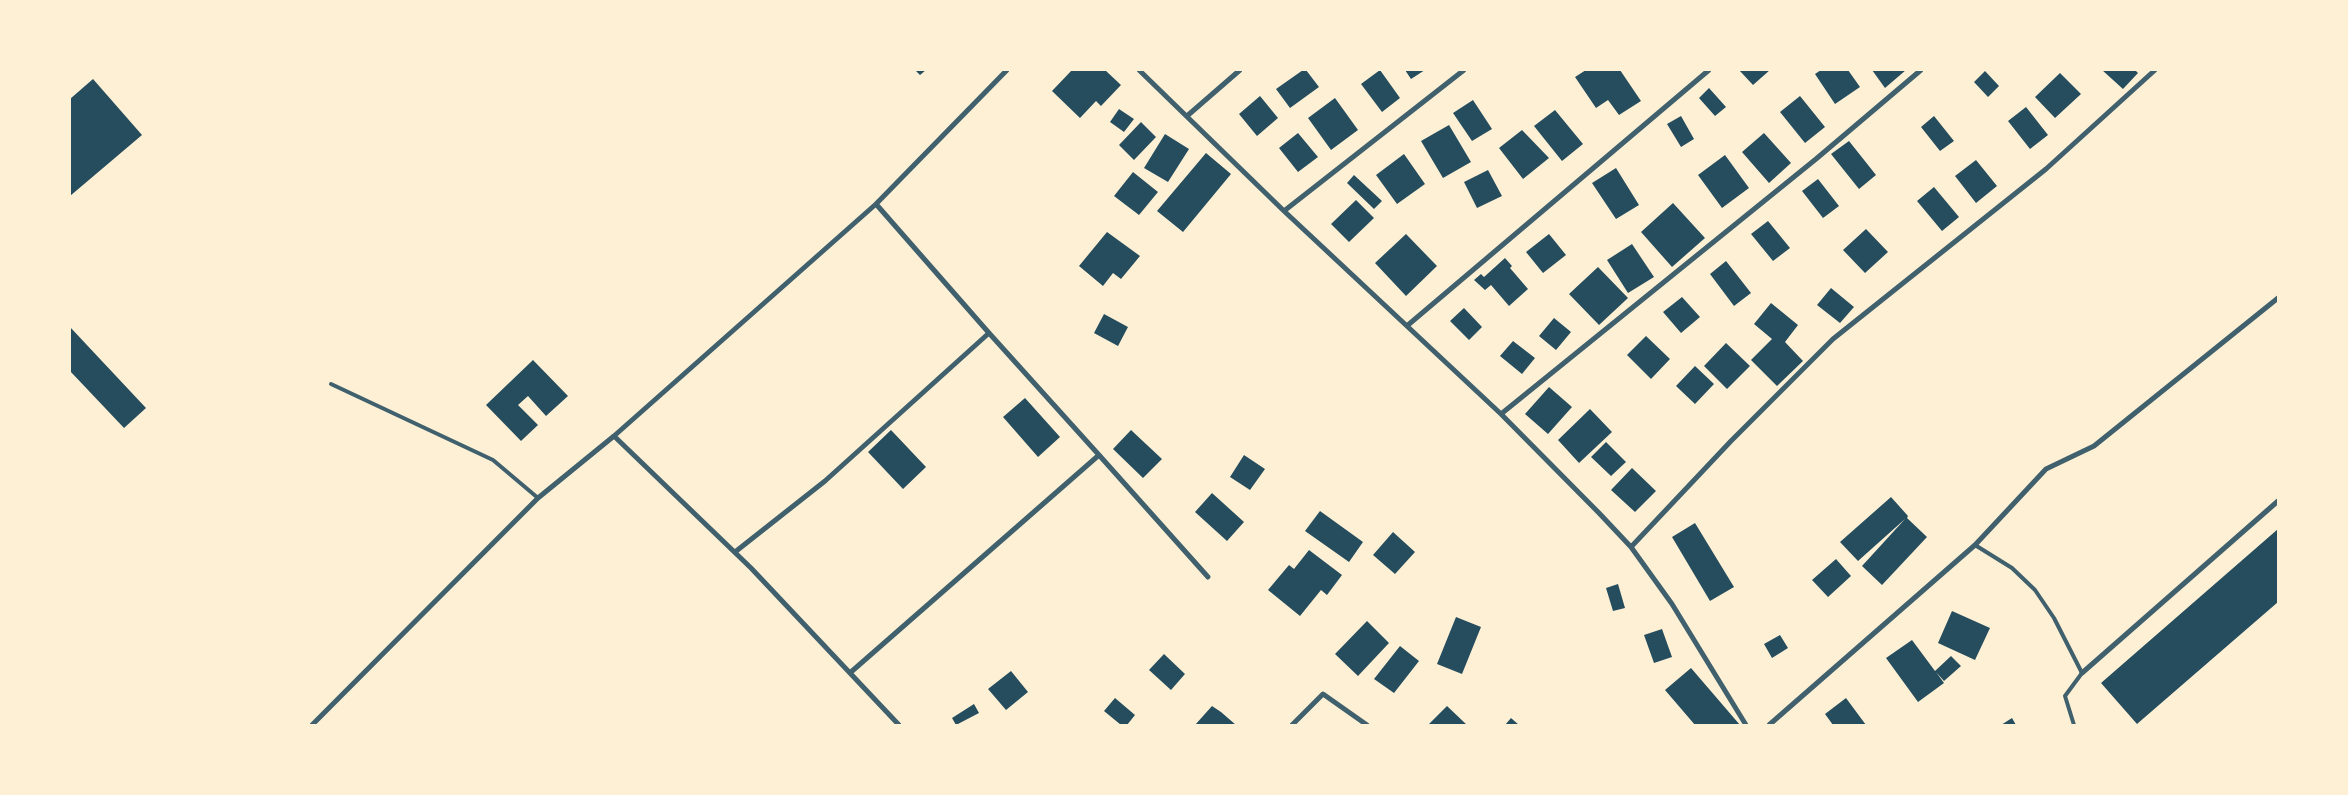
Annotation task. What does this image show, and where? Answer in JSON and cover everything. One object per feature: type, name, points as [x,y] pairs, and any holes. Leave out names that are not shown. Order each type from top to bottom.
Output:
[{"type":"street","points":[[312,725],[538,498],[614,436],[876,204],[1007,70]]},
{"type":"street","points":[[1139,70],[1284,211],[1501,414],[1631,547],[1672,604],[1746,725]]},
{"type":"street","points":[[1187,116],[1240,70]]},
{"type":"street","points":[[1284,211],[1464,70]]},
{"type":"street","points":[[1408,325],[1709,70]]},
{"type":"street","points":[[1501,414],[1816,159],[1921,70]]},
{"type":"street","points":[[1631,547],[1731,441],[1833,339],[2046,169],[2155,70]]},
{"type":"street","points":[[876,204],[1208,577]]},
{"type":"street","points":[[1769,725],[1974,545],[2046,469],[2094,446],[2278,298]]},
{"type":"street","points":[[735,552],[825,481],[989,332]]},
{"type":"street","points":[[614,436],[735,552],[900,725]]},
{"type":"street","points":[[851,672],[1099,455]]},
{"type":"street","points":[[2082,673],[2278,501]]},
{"type":"street","points":[[1292,725],[1323,694],[1367,725]]},
{"type":"lane","points":[[331,384],[493,460],[538,498]]},
{"type":"lane","points":[[1974,545],[2012,568],[2035,590],[2054,618],[2082,673],[2065,696],[2074,725]]},
{"type":"building","points":[[915,70],[926,70],[920,75]]},
{"type":"building","points":[[1072,70],[1105,70],[1121,85],[1101,106],[1096,101],[1080,118],[1052,91]]},
{"type":"building","points":[[1303,70],[1306,70],[1319,87],[1290,108],[1276,89]]},
{"type":"building","points":[[1380,70],[1400,98],[1382,112],[1361,84]]},
{"type":"building","points":[[1405,70],[1425,70],[1411,79]]},
{"type":"building","points":[[1586,70],[1620,70],[1641,101],[1619,115],[1608,100],[1596,108],[1575,77]]},
{"type":"building","points":[[1739,70],[1770,70],[1753,85]]},
{"type":"building","points":[[1821,70],[1848,70],[1860,87],[1835,104],[1815,74]]},
{"type":"building","points":[[1872,70],[1906,70],[1885,88]]},
{"type":"building","points":[[2102,70],[2135,70],[2138,73],[2123,89]]},
{"type":"building","points":[[1985,71],[1999,86],[1988,97],[1974,82]]},
{"type":"building","points":[[2060,73],[2081,94],[2055,118],[2035,97]]},
{"type":"building","points":[[93,79],[142,135],[70,196],[70,99]]},
{"type":"building","points":[[1709,88],[1726,107],[1715,116],[1699,98]]},
{"type":"building","points":[[1260,96],[1278,118],[1257,136],[1239,114]]},
{"type":"building","points":[[1800,96],[1825,127],[1805,143],[1780,112]]},
{"type":"building","points":[[1335,98],[1358,130],[1331,150],[1308,118]]},
{"type":"building","points":[[1473,100],[1492,129],[1472,141],[1453,113]]},
{"type":"building","points":[[2026,107],[2048,135],[2030,149],[2008,121]]},
{"type":"building","points":[[1119,109],[1134,119],[1124,132],[1110,122]]},
{"type":"building","points":[[1555,110],[1583,144],[1562,161],[1534,126]]},
{"type":"building","points":[[1681,116],[1694,139],[1681,147],[1667,124]]},
{"type":"building","points":[[1934,116],[1954,141],[1940,151],[1921,127]]},
{"type":"building","points":[[1141,122],[1156,137],[1134,160],[1119,145]]},
{"type":"building","points":[[1449,125],[1471,162],[1443,178],[1421,141]]},
{"type":"building","points":[[1522,130],[1549,158],[1523,179],[1499,148]]},
{"type":"building","points":[[1298,133],[1318,157],[1298,172],[1279,148]]},
{"type":"building","points":[[1764,133],[1791,163],[1769,183],[1742,152]]},
{"type":"building","points":[[1165,134],[1189,149],[1168,182],[1144,168]]},
{"type":"building","points":[[1849,141],[1876,175],[1859,189],[1831,154]]},
{"type":"building","points":[[1206,153],[1231,174],[1183,232],[1157,211]]},
{"type":"building","points":[[1404,154],[1425,184],[1397,204],[1376,175]]},
{"type":"building","points":[[1725,155],[1749,188],[1722,208],[1698,175]]},
{"type":"building","points":[[1976,160],[1997,186],[1976,203],[1955,176]]},
{"type":"building","points":[[1616,168],[1639,205],[1616,219],[1592,183]]},
{"type":"building","points":[[1488,170],[1502,196],[1477,208],[1464,182]]},
{"type":"building","points":[[1133,172],[1158,192],[1139,215],[1114,196]]},
{"type":"building","points":[[1354,175],[1382,201],[1374,209],[1347,183]]},
{"type":"building","points":[[1818,179],[1839,206],[1823,218],[1802,191]]},
{"type":"building","points":[[1934,187],[1959,217],[1942,231],[1917,201]]},
{"type":"building","points":[[1356,200],[1374,218],[1349,242],[1331,224]]},
{"type":"building","points":[[1673,203],[1705,238],[1672,267],[1641,232]]},
{"type":"building","points":[[1768,221],[1790,248],[1773,261],[1751,234]]},
{"type":"building","points":[[1866,229],[1888,252],[1865,273],[1843,250]]},
{"type":"building","points":[[1107,232],[1140,256],[1121,279],[1113,273],[1103,286],[1079,266]]},
{"type":"building","points":[[1406,234],[1437,266],[1406,296],[1375,263]]},
{"type":"building","points":[[1549,234],[1566,255],[1543,273],[1526,252]]},
{"type":"building","points":[[1632,244],[1654,277],[1628,293],[1607,260]]},
{"type":"building","points":[[1505,258],[1512,266],[1510,268],[1528,289],[1509,306],[1491,285],[1485,290],[1474,280],[1481,274],[1484,277]]},
{"type":"building","points":[[1726,261],[1751,293],[1734,306],[1710,274]]},
{"type":"building","points":[[1598,267],[1628,298],[1599,325],[1569,294]]},
{"type":"building","points":[[1831,288],[1854,307],[1840,323],[1817,305]]},
{"type":"building","points":[[1682,297],[1700,317],[1681,333],[1663,312]]},
{"type":"building","points":[[1771,303],[1798,325],[1785,342],[1803,361],[1777,386],[1751,360],[1772,339],[1754,324]]},
{"type":"building","points":[[1464,308],[1482,327],[1469,340],[1450,321]]},
{"type":"building","points":[[1104,314],[1128,327],[1118,346],[1094,333]]},
{"type":"building","points":[[1554,318],[1571,332],[1556,350],[1539,336]]},
{"type":"building","points":[[70,327],[146,408],[124,428],[70,371]]},
{"type":"building","points":[[1646,336],[1670,359],[1651,379],[1627,355]]},
{"type":"building","points":[[1513,341],[1535,358],[1522,374],[1500,356]]},
{"type":"building","points":[[1726,343],[1750,366],[1727,389],[1704,366]]},
{"type":"building","points":[[533,360],[568,396],[546,416],[528,396],[518,405],[538,425],[521,441],[486,405]]},
{"type":"building","points":[[1695,366],[1714,384],[1695,404],[1676,386]]},
{"type":"building","points":[[1549,387],[1572,407],[1548,434],[1525,414]]},
{"type":"building","points":[[1025,398],[1060,437],[1038,457],[1003,417]]},
{"type":"building","points":[[1590,409],[1612,432],[1579,463],[1558,440]]},
{"type":"building","points":[[891,430],[926,467],[903,489],[868,452]]},
{"type":"building","points":[[1131,430],[1162,459],[1143,478],[1113,449]]},
{"type":"building","points":[[1606,442],[1626,462],[1611,476],[1591,457]]},
{"type":"building","points":[[1244,455],[1265,469],[1250,490],[1230,477]]},
{"type":"building","points":[[1632,468],[1656,491],[1635,512],[1611,490]]},
{"type":"building","points":[[1212,493],[1244,522],[1227,541],[1195,512]]},
{"type":"building","points":[[1891,497],[1908,516],[1907,518],[1927,537],[1882,585],[1862,566],[1905,519],[1858,561],[1840,542]]},
{"type":"building","points":[[1320,511],[1363,542],[1349,562],[1305,531]]},
{"type":"building","points":[[1695,523],[1734,587],[1710,601],[1672,537]]},
{"type":"building","points":[[2278,529],[2278,602],[2137,724],[2101,683]]},
{"type":"building","points":[[1393,532],[1415,552],[1395,574],[1373,555]]},
{"type":"building","points":[[1309,550],[1342,575],[1327,595],[1321,590],[1300,616],[1268,590],[1289,565],[1294,569]]},
{"type":"building","points":[[1836,559],[1851,576],[1828,597],[1812,580]]},
{"type":"building","points":[[1618,584],[1625,608],[1613,611],[1606,588]]},
{"type":"building","points":[[1952,611],[1990,628],[1975,660],[1938,643]]},
{"type":"building","points":[[1456,617],[1481,627],[1462,674],[1437,664]]},
{"type":"building","points":[[1367,621],[1389,643],[1358,676],[1335,654]]},
{"type":"building","points":[[1662,629],[1672,657],[1654,663],[1644,635]]},
{"type":"building","points":[[1780,635],[1788,648],[1772,658],[1764,644]]},
{"type":"building","points":[[1912,640],[1935,671],[1951,656],[1961,666],[1944,681],[1936,672],[1944,683],[1918,702],[1886,658]]},
{"type":"building","points":[[1400,646],[1419,661],[1394,693],[1374,679]]},
{"type":"building","points":[[1164,654],[1185,674],[1171,690],[1149,670]]},
{"type":"building","points":[[1691,668],[1740,725],[1695,725],[1665,690]]},
{"type":"building","points":[[1011,671],[1028,692],[1006,710],[988,689]]},
{"type":"building","points":[[1115,698],[1135,715],[1127,725],[1121,725],[1104,711]]},
{"type":"building","points":[[1846,698],[1866,725],[1833,725],[1825,714]]},
{"type":"building","points":[[974,704],[979,713],[956,725],[952,718]]},
{"type":"building","points":[[1212,706],[1221,712],[1236,725],[1195,725]]},
{"type":"building","points":[[1447,706],[1467,725],[1428,725]]},
{"type":"building","points":[[1511,718],[1519,725],[1505,725]]},
{"type":"building","points":[[2012,718],[2016,725],[2001,725]]}]
